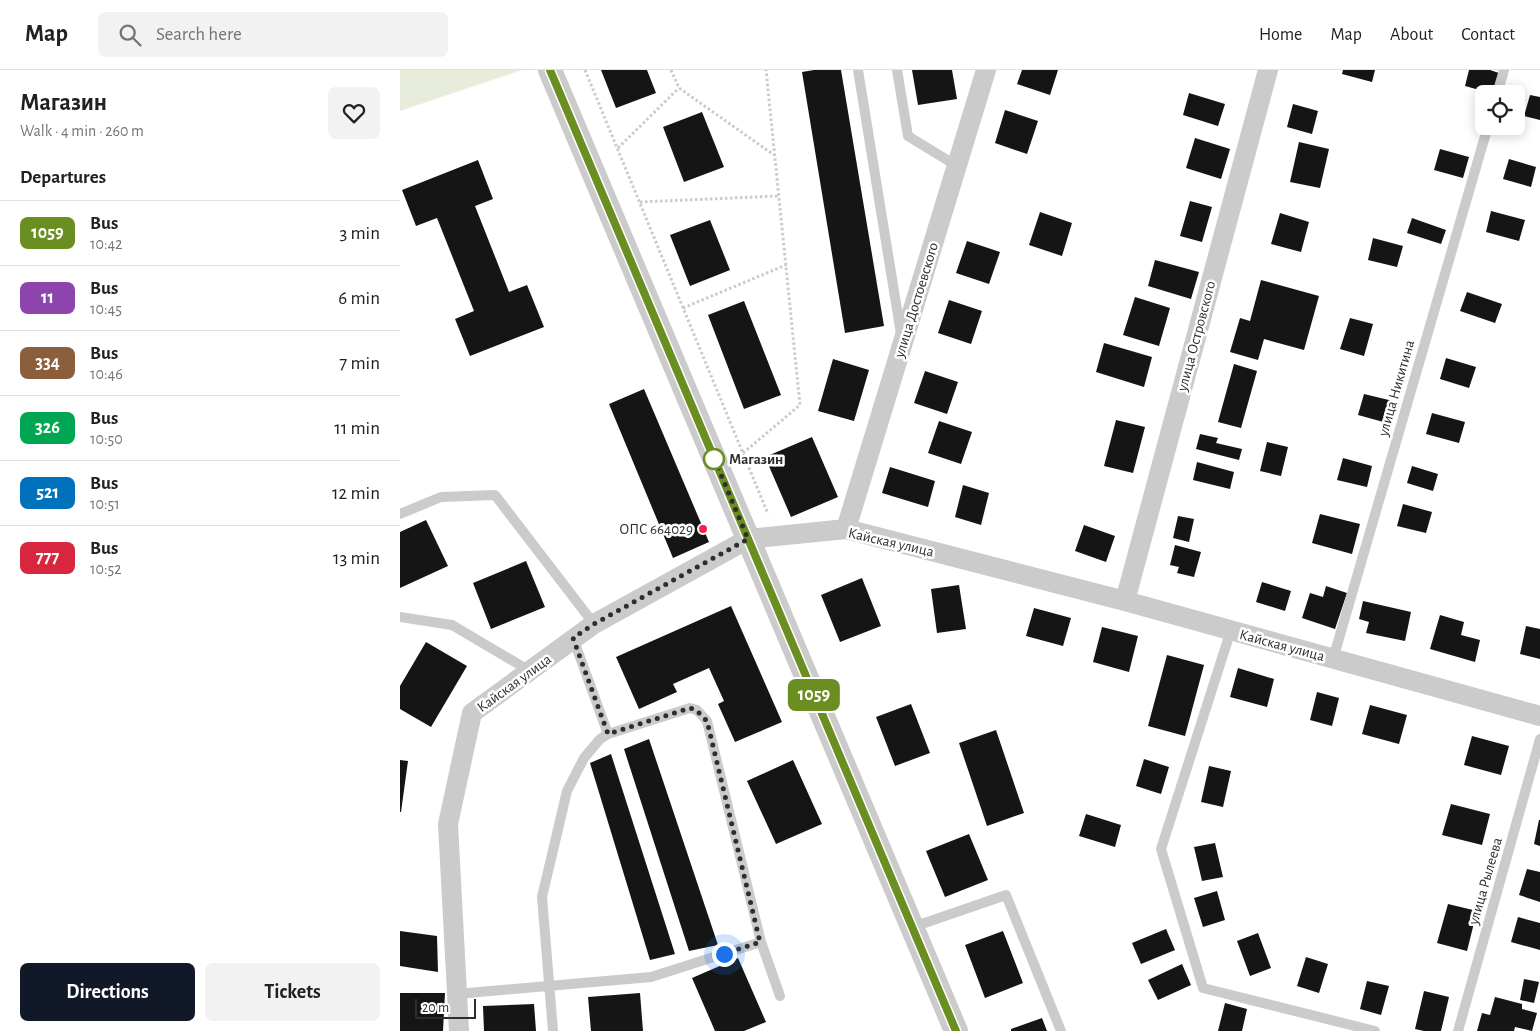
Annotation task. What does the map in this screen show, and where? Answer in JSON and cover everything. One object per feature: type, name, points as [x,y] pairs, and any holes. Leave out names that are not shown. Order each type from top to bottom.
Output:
[{"type":"street","points":[[550,70],[956,1031]]},
{"type":"street","name":"улица Достоевского","points":[[846,529],[986,70]]},
{"type":"street","name":"улица Островского","points":[[1125,601],[1268,70]]},
{"type":"street","name":"Кайская улица","points":[[459,1031],[448,824],[472,713],[594,624],[748,539],[846,529],[1125,601],[1540,716]]},
{"type":"lane","points":[[858,70],[903,344]]},
{"type":"lane","points":[[897,70],[908,136],[957,166]]},
{"type":"lane","points":[[1500,85],[1504,70]]},
{"type":"lane","name":"улица Никитина","points":[[1333,659],[1485,135]]},
{"type":"lane","points":[[400,514],[441,497],[495,495],[594,624]]},
{"type":"lane","points":[[400,617],[452,626],[530,671]]},
{"type":"lane","points":[[1231,630],[1161,849],[1203,988],[1375,1031]]},
{"type":"lane","points":[[573,638],[608,734]]},
{"type":"lane","points":[[553,1031],[542,897],[567,791],[584,758],[600,739],[608,734],[690,708],[696,710],[707,721],[760,942],[780,996]]},
{"type":"lane","name":"улица Рылеева","points":[[1458,1031],[1540,740]]},
{"type":"lane","points":[[912,927],[1006,895],[1061,1031]]},
{"type":"lane","points":[[457,994],[651,977],[760,942]]},
{"type":"path","points":[[585,70],[768,514]]},
{"type":"path","points":[[671,70],[679,88],[774,155]]},
{"type":"path","points":[[743,453],[800,405],[766,70]]},
{"type":"path","points":[[618,148],[679,88]]},
{"type":"path","points":[[640,202],[778,196]]},
{"type":"path","points":[[683,308],[786,265]]},
{"type":"green space","points":[[400,70],[522,70],[400,111]]},
{"type":"building","points":[[601,70],[647,70],[656,93],[616,108]]},
{"type":"building","points":[[841,70],[884,326],[845,333],[802,72]]},
{"type":"building","points":[[912,70],[952,70],[957,99],[918,105]]},
{"type":"building","points":[[1022,70],[1058,70],[1050,95],[1017,84]]},
{"type":"building","points":[[1343,70],[1375,70],[1372,82],[1342,74]]},
{"type":"building","points":[[1469,70],[1490,70],[1499,73],[1496,85],[1475,85],[1475,89],[1465,86]]},
{"type":"building","points":[[1189,93],[1225,104],[1218,126],[1183,115]]},
{"type":"building","points":[[1530,95],[1540,97],[1540,120],[1525,116]]},
{"type":"building","points":[[1293,104],[1318,111],[1312,134],[1287,127]]},
{"type":"building","points":[[1005,110],[1038,121],[1027,154],[995,143]]},
{"type":"building","points":[[702,112],[724,167],[684,182],[663,127]]},
{"type":"building","points":[[1195,138],[1230,149],[1221,179],[1186,168]]},
{"type":"building","points":[[1299,142],[1329,149],[1320,188],[1290,182]]},
{"type":"building","points":[[1440,149],[1469,157],[1463,178],[1434,170]]},
{"type":"building","points":[[1509,159],[1536,167],[1531,187],[1503,179]]},
{"type":"building","points":[[478,160],[493,199],[475,206],[509,292],[527,285],[544,327],[470,356],[455,319],[474,311],[437,218],[416,226],[402,190]]},
{"type":"building","points":[[1190,201],[1212,207],[1202,242],[1180,236]]},
{"type":"building","points":[[1491,211],[1525,220],[1519,241],[1486,232]]},
{"type":"building","points":[[1040,212],[1072,223],[1062,256],[1029,245]]},
{"type":"building","points":[[1280,213],[1309,222],[1301,252],[1271,244]]},
{"type":"building","points":[[1412,218],[1446,230],[1441,244],[1407,233]]},
{"type":"building","points":[[710,220],[730,270],[690,286],[670,235]]},
{"type":"building","points":[[1373,238],[1403,246],[1397,267],[1368,260]]},
{"type":"building","points":[[967,241],[1000,252],[989,284],[956,273]]},
{"type":"building","points":[[1155,260],[1199,272],[1191,299],[1148,286]]},
{"type":"building","points":[[1261,280],[1319,296],[1304,350],[1264,339],[1258,360],[1230,352],[1240,318],[1250,321]]},
{"type":"building","points":[[1467,292],[1502,304],[1495,323],[1460,311]]},
{"type":"building","points":[[1135,297],[1170,308],[1159,346],[1123,335]]},
{"type":"building","points":[[949,300],[982,311],[971,344],[938,333]]},
{"type":"building","points":[[744,301],[781,395],[744,409],[708,315]]},
{"type":"building","points":[[1350,318],[1373,324],[1364,356],[1340,349]]},
{"type":"building","points":[[1104,343],[1152,357],[1144,387],[1096,372]]},
{"type":"building","points":[[1446,358],[1476,367],[1469,388],[1440,379]]},
{"type":"building","points":[[833,359],[869,370],[854,421],[818,411]]},
{"type":"building","points":[[1234,364],[1257,371],[1241,428],[1218,422]]},
{"type":"building","points":[[925,371],[958,382],[947,414],[914,403]]},
{"type":"building","points":[[644,389],[709,542],[673,558],[609,404]]},
{"type":"building","points":[[1364,394],[1393,401],[1387,423],[1358,415]]},
{"type":"building","points":[[1432,413],[1465,422],[1459,443],[1426,434]]},
{"type":"building","points":[[1116,420],[1145,427],[1133,473],[1104,466]]},
{"type":"building","points":[[939,421],[972,432],[961,464],[928,453]]},
{"type":"building","points":[[1200,434],[1218,438],[1216,443],[1242,449],[1239,460],[1196,449]]},
{"type":"building","points":[[812,437],[838,497],[791,517],[765,457]]},
{"type":"building","points":[[1267,442],[1288,447],[1281,476],[1260,471]]},
{"type":"building","points":[[1343,458],[1372,466],[1367,487],[1337,480]]},
{"type":"building","points":[[1197,462],[1234,472],[1230,489],[1193,480]]},
{"type":"building","points":[[1412,466],[1438,474],[1433,491],[1407,483]]},
{"type":"building","points":[[890,467],[935,481],[928,507],[882,493]]},
{"type":"building","points":[[963,485],[989,493],[981,525],[955,517]]},
{"type":"building","points":[[1403,504],[1432,512],[1426,533],[1397,526]]},
{"type":"building","points":[[1320,514],[1360,524],[1352,554],[1312,543]]},
{"type":"building","points":[[1178,516],[1194,519],[1189,542],[1173,538]]},
{"type":"building","points":[[426,520],[448,566],[400,588],[400,532]]},
{"type":"building","points":[[1084,525],[1115,536],[1106,562],[1075,551]]},
{"type":"building","points":[[1175,545],[1201,552],[1194,577],[1177,573],[1179,567],[1170,565]]},
{"type":"building","points":[[526,561],[545,607],[491,629],[473,583]]},
{"type":"building","points":[[862,578],[881,626],[840,642],[821,595]]},
{"type":"building","points":[[1262,582],[1291,591],[1285,611],[1256,602]]},
{"type":"building","points":[[959,585],[966,629],[937,633],[931,589]]},
{"type":"building","points":[[1326,586],[1347,593],[1335,629],[1302,618],[1310,593],[1323,597]]},
{"type":"building","points":[[1363,601],[1411,612],[1405,641],[1366,633],[1369,622],[1359,619]]},
{"type":"building","points":[[731,606],[782,722],[735,742],[718,704],[724,701],[709,668],[673,684],[677,692],[639,709],[616,657]]},
{"type":"building","points":[[1034,608],[1071,618],[1063,646],[1026,636]]},
{"type":"building","points":[[1440,615],[1464,622],[1461,635],[1480,640],[1475,662],[1430,649]]},
{"type":"building","points":[[1526,626],[1540,629],[1540,659],[1520,654]]},
{"type":"building","points":[[1102,627],[1138,636],[1129,672],[1093,662]]},
{"type":"building","points":[[426,642],[467,666],[431,727],[400,709],[400,686]]},
{"type":"building","points":[[1167,655],[1204,665],[1185,736],[1148,726]]},
{"type":"building","points":[[1238,668],[1274,679],[1267,707],[1230,697]]},
{"type":"building","points":[[1317,692],[1339,698],[1332,726],[1310,720]]},
{"type":"building","points":[[911,704],[930,753],[895,766],[876,717]]},
{"type":"building","points":[[1370,705],[1407,715],[1399,744],[1362,734]]},
{"type":"building","points":[[996,730],[1024,813],[987,826],[959,743]]},
{"type":"building","points":[[1472,736],[1509,746],[1501,775],[1464,765]]},
{"type":"building","points":[[649,739],[718,945],[689,951],[624,749]]},
{"type":"building","points":[[611,754],[675,954],[650,960],[590,763]]},
{"type":"building","points":[[1144,759],[1169,767],[1161,794],[1136,786]]},
{"type":"building","points":[[400,760],[408,761],[401,812],[400,812]]},
{"type":"building","points":[[793,760],[822,824],[776,844],[747,781]]},
{"type":"building","points":[[1209,766],[1231,771],[1223,807],[1201,802]]},
{"type":"building","points":[[1451,804],[1490,814],[1482,845],[1442,835]]},
{"type":"building","points":[[1086,814],[1121,825],[1115,847],[1079,836]]},
{"type":"building","points":[[1540,820],[1540,846],[1534,844]]},
{"type":"building","points":[[969,834],[988,880],[945,897],[926,851]]},
{"type":"building","points":[[1215,843],[1223,877],[1202,881],[1194,847]]},
{"type":"building","points":[[1527,869],[1540,872],[1540,902],[1519,895]]},
{"type":"building","points":[[1217,891],[1225,920],[1203,927],[1194,898]]},
{"type":"building","points":[[1448,904],[1477,911],[1467,951],[1437,943]]},
{"type":"building","points":[[1518,917],[1540,923],[1540,950],[1511,942]]},
{"type":"building","points":[[1166,929],[1175,950],[1141,964],[1132,943]]},
{"type":"building","points":[[400,931],[437,936],[438,972],[400,966]]},
{"type":"building","points":[[1003,931],[1023,983],[985,998],[965,945]]},
{"type":"building","points":[[1258,933],[1271,968],[1250,976],[1237,941]]},
{"type":"building","points":[[1306,957],[1328,964],[1319,993],[1297,986]]},
{"type":"building","points":[[738,958],[766,1022],[744,1031],[715,1031],[692,978]]},
{"type":"building","points":[[1182,964],[1191,985],[1158,1000],[1148,980]]},
{"type":"building","points":[[1524,979],[1539,982],[1534,1003],[1520,1000]]},
{"type":"building","points":[[1367,981],[1389,986],[1381,1015],[1360,1009]]},
{"type":"building","points":[[1424,991],[1449,997],[1441,1031],[1415,1029]]},
{"type":"building","points":[[400,993],[445,993],[443,1031],[400,1031]]},
{"type":"building","points":[[640,993],[643,1031],[591,1031],[588,997]]},
{"type":"building","points":[[1495,997],[1522,1004],[1522,1009],[1537,1013],[1532,1031],[1515,1027],[1514,1031],[1477,1031],[1482,1013],[1490,1015]]},
{"type":"building","points":[[1225,1003],[1247,1009],[1242,1031],[1218,1031]]},
{"type":"building","points":[[534,1004],[536,1031],[484,1031],[483,1006]]},
{"type":"building","points":[[1042,1018],[1047,1031],[1011,1031],[1011,1029]]},
{"type":"bus line","name":"1059","points":[[550,70],[956,1031]]},
{"type":"place","name":"Магазин","points":[[714,459]]},
{"type":"place","name":"ОПС 664029","points":[[703,529]]},
{"type":"route","points":[[714,459],[711,451],[748,539],[594,624],[573,638],[608,734],[690,708],[696,710],[707,721],[760,942],[724,954]]}]
